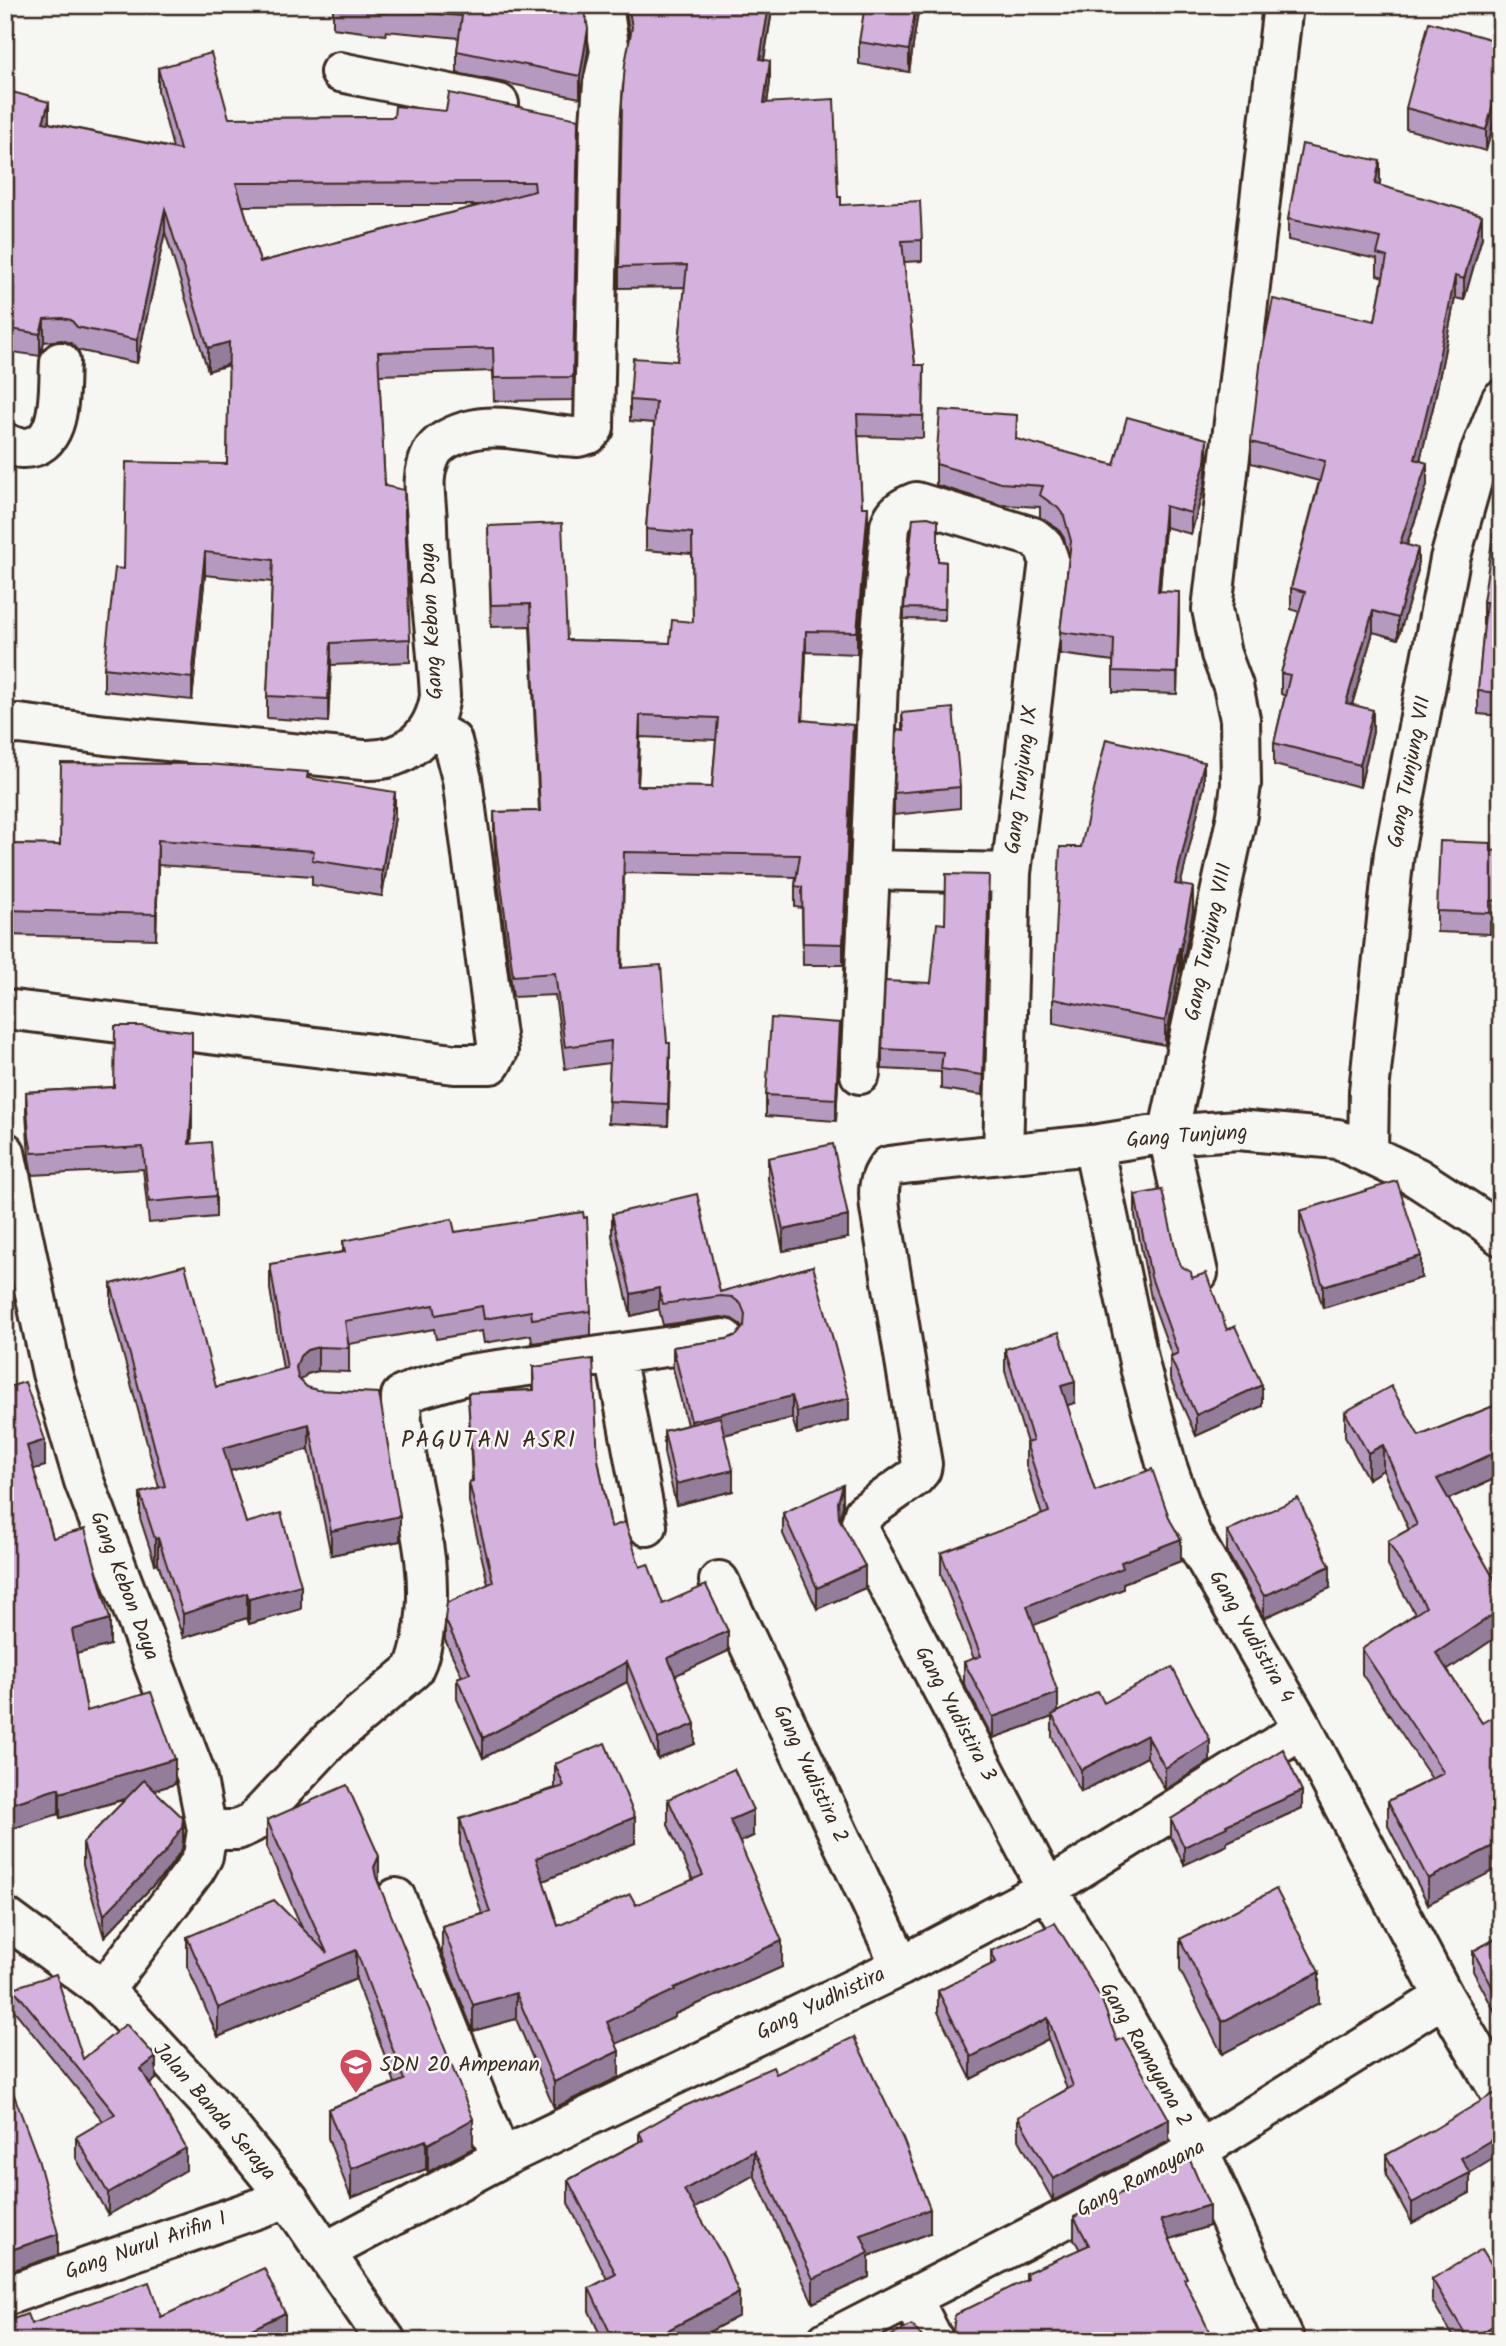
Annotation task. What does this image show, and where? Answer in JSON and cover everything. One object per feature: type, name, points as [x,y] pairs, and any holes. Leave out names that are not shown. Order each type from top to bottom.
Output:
[{"type":"street","points":[[340,72],[600,124],[603,83],[610,52],[603,5]]},
{"type":"street","name":"Gang Tunjung VIII","points":[[1198,1273],[1168,1135],[1237,815],[1241,784],[1240,719],[1233,686],[1221,654],[1212,609],[1283,5]]},
{"type":"street","name":"Gang Kebon Daya","points":[[5,725],[19,724],[119,737],[374,761],[385,759],[415,745],[430,728],[440,696],[427,552],[428,524],[423,492],[425,470],[433,451],[445,440],[470,430],[503,428],[579,437],[589,434],[594,428],[600,124]]},
{"type":"street","points":[[5,443],[22,448],[40,443],[51,436],[57,414],[60,362]]},
{"type":"street","name":"Gang Tunjung VII","points":[[1368,1153],[1369,1091],[1394,853],[1451,559],[1491,452],[1501,400]]},
{"type":"street","name":"Gang Tunjung IX","points":[[870,870],[879,659],[891,526],[893,517],[899,510],[916,502],[1029,535],[1041,542],[1048,555],[1049,564],[1011,873],[988,1154]]},
{"type":"street","points":[[5,1009],[454,1064],[491,1063],[498,1052],[462,779],[452,741],[430,728]]},
{"type":"street","points":[[860,1073],[870,870],[1011,873]]},
{"type":"street","name":"Gang Tunjung","points":[[864,1539],[859,1530],[864,1513],[915,1477],[922,1464],[878,1192],[881,1175],[889,1166],[1168,1135],[1238,1130],[1337,1139],[1416,1177],[1485,1222],[1501,1236]]},
{"type":"street","name":"Gang Yudistira 4","points":[[1093,1145],[1140,1367],[1167,1467],[1191,1534],[1303,1730],[1444,1997],[1501,2094]]},
{"type":"street","name":"Gang Kebon Daya","points":[[5,1152],[51,1373],[84,1481],[196,1775],[207,1830],[203,1856],[195,1870],[104,1990]]},
{"type":"street","points":[[207,1830],[237,1830],[253,1823],[331,1739],[394,1688],[413,1670],[420,1657],[428,1610],[429,1585],[401,1421],[385,1395],[469,1374],[724,1339]]},
{"type":"street","points":[[615,1354],[647,1526]]},
{"type":"street","name":"Gang Yudistira 3","points":[[864,1539],[1047,1889]]},
{"type":"street","name":"Gang Yudistira 2","points":[[719,1581],[901,1966]]},
{"type":"street","name":"Gang Yudhistira","points":[[325,2252],[501,2158],[901,1966],[1047,1889],[1303,1730]]},
{"type":"street","name":"Gang Ramayana 2","points":[[1047,1889],[1114,1999],[1199,2150],[1285,2341]]},
{"type":"street","points":[[396,1898],[501,2158]]},
{"type":"street","name":"Jalan Banda Seraya","points":[[10,1927],[104,1990],[215,2109],[288,2198],[386,2341]]},
{"type":"street","name":"Gang Ramayana","points":[[827,2341],[1199,2150],[1444,1997]]},
{"type":"street","name":"Gang Nurul Arifin I","points":[[5,2296],[288,2198]]},
{"type":"street","points":[[912,2298],[934,2341]]},
{"type":"building","points":[[333,5],[584,5],[588,29],[580,76],[457,51],[462,16],[386,10],[386,13]]},
{"type":"building","points":[[628,5],[769,5],[760,59],[770,61],[764,103],[834,99],[838,197],[841,197],[841,205],[920,201],[922,240],[902,241],[915,365],[924,365],[923,416],[857,414],[862,507],[868,507],[857,632],[806,631],[802,720],[853,725],[843,944],[803,943],[802,887],[795,886],[800,855],[624,852],[621,968],[661,965],[667,1043],[670,1043],[668,1104],[608,1101],[611,1041],[565,1047],[555,973],[513,976],[494,812],[540,811],[530,604],[491,605],[488,526],[562,523],[567,640],[670,643],[672,620],[693,622],[692,533],[646,529],[656,402],[630,400],[633,358],[677,361],[687,265],[619,267],[622,103],[625,64],[632,27]],"holes":[[[640,715],[718,718],[712,787],[637,786]]]},
{"type":"building","points":[[865,5],[916,5],[909,50],[859,42]]},
{"type":"building","points":[[1429,22],[1501,42],[1501,75],[1486,130],[1406,108]]},
{"type":"building","points":[[211,53],[229,118],[394,117],[395,106],[446,111],[449,93],[578,119],[573,377],[494,378],[493,348],[378,352],[385,486],[404,490],[410,639],[331,643],[328,699],[267,696],[273,560],[205,552],[192,678],[104,668],[115,568],[124,569],[126,462],[227,464],[229,342],[208,348],[165,209],[137,340],[77,327],[71,320],[62,318],[44,319],[40,334],[5,328],[5,90],[49,102],[43,122],[180,150],[158,68]],"holes":[[[534,182],[535,191],[260,262],[236,183]]]},
{"type":"building","points":[[1302,144],[1380,161],[1375,184],[1482,215],[1464,279],[1455,276],[1435,378],[1415,459],[1427,463],[1400,543],[1418,548],[1398,618],[1373,611],[1346,703],[1373,710],[1360,765],[1274,743],[1290,675],[1281,673],[1305,592],[1291,588],[1325,461],[1251,442],[1261,358],[1273,299],[1375,321],[1387,257],[1377,254],[1381,238],[1288,219]]},
{"type":"building","points":[[940,410],[1017,415],[1016,439],[1114,465],[1127,417],[1207,439],[1205,463],[1191,513],[1165,506],[1158,591],[1179,592],[1177,673],[1113,671],[1114,639],[1060,632],[1071,541],[1064,516],[1040,495],[1043,486],[1001,483],[936,464]]},
{"type":"building","points":[[928,517],[938,520],[938,561],[946,562],[945,609],[904,608],[913,518]]},
{"type":"building","points":[[1493,534],[1501,535],[1501,693],[1478,691],[1486,602],[1483,602]]},
{"type":"building","points":[[953,708],[960,787],[894,793],[897,729],[904,730],[902,713]]},
{"type":"building","points":[[1106,739],[1204,762],[1175,884],[1193,887],[1165,1021],[1053,999],[1060,847],[1081,847]]},
{"type":"building","points":[[61,763],[206,764],[308,772],[307,778],[395,792],[382,871],[312,860],[314,851],[158,840],[156,914],[5,910],[5,844],[60,845]]},
{"type":"building","points":[[1440,841],[1491,843],[1491,851],[1501,850],[1501,900],[1490,901],[1490,913],[1437,911]]},
{"type":"building","points":[[946,874],[989,875],[983,1075],[941,1069],[943,1052],[882,1049],[885,981],[931,983],[937,923],[945,924]]},
{"type":"building","points":[[771,1018],[840,1023],[836,1099],[766,1095]]},
{"type":"building","points":[[115,1026],[192,1032],[189,1144],[211,1142],[216,1196],[149,1202],[143,1147],[32,1153],[26,1092],[114,1087]]},
{"type":"building","points":[[833,1144],[848,1216],[783,1230],[768,1158]]},
{"type":"building","points":[[1397,1181],[1421,1256],[1323,1286],[1300,1211]]},
{"type":"building","points":[[1162,1190],[1181,1266],[1191,1272],[1192,1278],[1206,1273],[1227,1330],[1235,1326],[1262,1385],[1196,1415],[1170,1357],[1178,1353],[1151,1277],[1135,1195]]},
{"type":"building","points":[[697,1194],[720,1292],[813,1266],[849,1398],[797,1412],[792,1396],[691,1421],[673,1347],[737,1335],[744,1326],[745,1314],[741,1304],[732,1297],[721,1296],[663,1304],[659,1288],[631,1294],[612,1214]]},
{"type":"building","points":[[583,1212],[584,1218],[587,1217],[591,1311],[532,1319],[531,1311],[484,1319],[482,1306],[436,1315],[434,1305],[345,1321],[349,1348],[318,1347],[307,1350],[300,1356],[296,1367],[298,1378],[307,1387],[317,1390],[379,1393],[400,1516],[331,1531],[309,1424],[223,1448],[246,1523],[281,1513],[301,1585],[249,1599],[247,1593],[183,1614],[140,1493],[165,1486],[111,1284],[185,1265],[216,1387],[287,1368],[270,1264],[345,1252],[343,1241],[452,1219],[455,1232]]},
{"type":"building","points":[[1059,1332],[1075,1382],[1061,1386],[1095,1491],[1152,1469],[1170,1520],[1181,1539],[1121,1562],[1123,1568],[1027,1606],[1058,1693],[993,1717],[964,1662],[981,1656],[941,1553],[1049,1512],[1026,1443],[1033,1441],[1005,1349]]},
{"type":"building","points":[[593,1359],[598,1460],[611,1527],[625,1522],[640,1567],[648,1564],[663,1604],[706,1585],[728,1631],[668,1658],[695,1724],[658,1739],[627,1662],[483,1738],[457,1678],[470,1673],[445,1619],[447,1603],[493,1582],[469,1482],[473,1481],[468,1393],[534,1390],[533,1367]]},
{"type":"building","points":[[25,1382],[45,1440],[27,1446],[53,1538],[85,1529],[110,1619],[72,1630],[87,1711],[151,1692],[175,1759],[60,1793],[59,1788],[5,1806],[5,1388]]},
{"type":"building","points":[[1391,1386],[1419,1436],[1501,1403],[1501,1450],[1437,1479],[1501,1591],[1501,1609],[1436,1653],[1482,1723],[1501,1712],[1501,1842],[1428,1879],[1388,1801],[1444,1773],[1362,1649],[1426,1607],[1388,1541],[1417,1525],[1383,1445],[1368,1453],[1345,1412]]},
{"type":"building","points":[[720,1417],[733,1470],[676,1484],[664,1431]]},
{"type":"building","points":[[843,1485],[838,1502],[839,1518],[865,1566],[817,1588],[783,1513]]},
{"type":"building","points":[[1298,1498],[1330,1566],[1264,1596],[1227,1531]]},
{"type":"building","points":[[1172,1667],[1210,1740],[1165,1768],[1147,1735],[1081,1770],[1052,1715],[1098,1691],[1104,1703]]},
{"type":"building","points":[[605,1743],[635,1817],[536,1858],[558,1926],[630,1894],[636,1905],[703,1875],[668,1799],[734,1769],[753,1810],[730,1820],[782,1941],[674,1988],[675,1990],[607,2022],[619,2051],[554,2082],[516,1993],[473,2005],[442,1926],[490,1912],[460,1819],[564,1786],[555,1764]]},
{"type":"building","points":[[1283,1749],[1302,1791],[1184,1847],[1171,1819]]},
{"type":"building","points":[[144,1780],[183,1818],[182,1827],[166,1851],[104,1915],[83,1843]]},
{"type":"building","points":[[347,1785],[379,1856],[374,1867],[376,1877],[473,2119],[428,2144],[426,2140],[351,2169],[328,2109],[404,2080],[356,1950],[218,2008],[187,1937],[274,1900],[327,1953],[267,1820]]},
{"type":"building","points":[[1276,1889],[1319,1972],[1222,2022],[1180,1939]]},
{"type":"building","points":[[1055,1923],[1101,1998],[1117,2041],[1123,2038],[1169,2119],[1053,2179],[1018,2117],[1073,2086],[1048,2018],[971,2057],[938,1991],[996,1962],[991,1951]]},
{"type":"building","points":[[1501,1936],[1501,2003],[1473,1951]]},
{"type":"building","points":[[56,1974],[83,2059],[126,2024],[156,2057],[141,2069],[186,2148],[108,2193],[76,2137],[115,2114],[13,1988]]},
{"type":"building","points":[[854,2037],[903,2139],[930,2209],[861,2235],[869,2253],[813,2279],[754,2151],[684,2190],[724,2258],[739,2293],[647,2341],[614,2341],[589,2288],[616,2274],[568,2180],[643,2140],[639,2132],[685,2106],[773,2067],[776,2074]]},
{"type":"building","points":[[5,2071],[38,2159],[58,2234],[5,2252]]},
{"type":"building","points":[[1493,2094],[1501,2095],[1501,2134],[1461,2158],[1470,2173],[1412,2203],[1386,2155]]},
{"type":"building","points":[[1189,2158],[1209,2205],[1161,2220],[1187,2278],[1184,2279],[1214,2341],[936,2341],[945,2339],[953,2331],[955,2315],[1028,2279],[1026,2273],[1089,2245],[1074,2217]]},
{"type":"building","points":[[1482,2249],[1501,2280],[1501,2321],[1469,2340],[1432,2279]]},
{"type":"building","points":[[264,2268],[285,2313],[227,2341],[5,2341],[5,2322],[27,2314],[31,2324],[149,2282],[161,2317]]},
{"type":"building","points":[[912,2325],[923,2338],[932,2341],[881,2341]]},
{"type":"place","name":"SDN 20 Ampenan","points":[[356,2095]]},
{"type":"district","name":"PAGUTAN ASRI","points":[[489,1441]]}]
